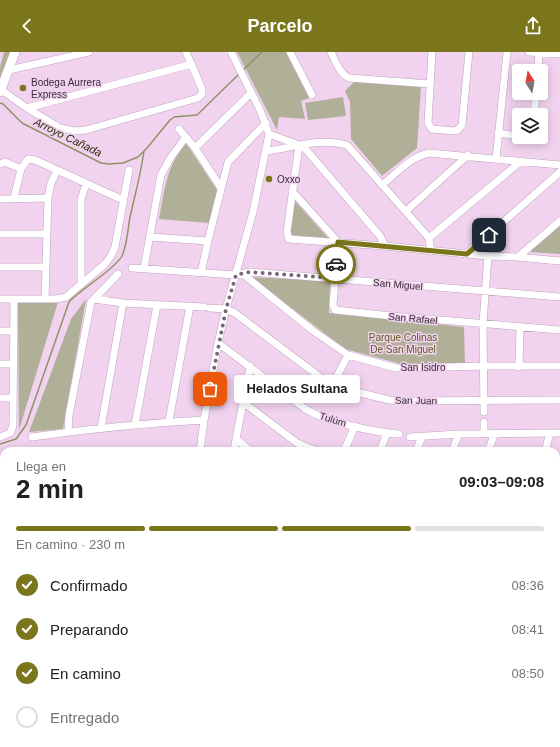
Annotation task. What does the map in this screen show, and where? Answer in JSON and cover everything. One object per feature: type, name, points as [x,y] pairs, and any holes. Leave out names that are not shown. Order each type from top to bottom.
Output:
[{"type":"main road","points":[[0,90],[15,52]]},
{"type":"street","points":[[9,70],[89,52]]},
{"type":"street","points":[[0,90],[60,128],[68,130],[86,130],[198,98],[202,94],[201,84],[186,52]]},
{"type":"street","points":[[201,447],[218,343],[226,309],[240,275],[269,134],[266,123],[231,52]]},
{"type":"street","points":[[290,52],[312,95]]},
{"type":"street","points":[[330,52],[345,77],[348,78],[430,84]]},
{"type":"street","points":[[432,52],[428,119],[430,126],[435,129],[458,130],[462,125],[463,120],[469,52]]},
{"type":"street","points":[[496,158],[507,52]]},
{"type":"street","points":[[529,52],[560,54]]},
{"type":"street","points":[[538,64],[539,52]]},
{"type":"street","points":[[27,108],[192,64]]},
{"type":"street","points":[[195,148],[251,93]]},
{"type":"street","points":[[201,273],[228,162],[266,123]]},
{"type":"street","points":[[179,129],[195,148],[221,188]]},
{"type":"street","points":[[498,133],[512,135]]},
{"type":"street","points":[[269,134],[300,145],[380,236],[385,246]]},
{"type":"street","points":[[144,268],[162,175],[171,157],[186,137]]},
{"type":"street","points":[[266,151],[317,143],[339,143],[347,145],[429,238],[431,250]]},
{"type":"street","points":[[300,145],[292,191],[287,238],[293,240],[338,242],[560,261]]},
{"type":"street","points":[[382,185],[416,157],[421,154],[436,152],[560,165]]},
{"type":"street","points":[[406,211],[468,156]]},
{"type":"street","points":[[14,198],[21,169],[28,159],[35,160],[123,200]]},
{"type":"street","points":[[0,164],[4,162],[21,169]]},
{"type":"street","points":[[429,238],[520,162]]},
{"type":"street","points":[[0,299],[64,298],[71,294],[81,283],[99,269],[111,256],[115,248],[129,170]]},
{"type":"street","points":[[46,299],[48,198],[51,183],[57,171]]},
{"type":"street","points":[[467,254],[560,172]]},
{"type":"street","points":[[81,283],[81,200],[86,184]]},
{"type":"street","points":[[292,191],[338,242]]},
{"type":"street","points":[[0,199],[48,198]]},
{"type":"street","points":[[518,257],[560,221]]},
{"type":"street","points":[[0,234],[48,234]]},
{"type":"street","points":[[150,237],[208,242]]},
{"type":"street","name":"San Rafael","points":[[338,242],[332,305],[335,310],[483,323],[520,328],[560,330]]},
{"type":"street","points":[[484,412],[483,323],[488,256]]},
{"type":"street","points":[[0,267],[46,267]]},
{"type":"street","name":"San Miguel","points":[[132,268],[240,275],[250,272],[560,296]]},
{"type":"street","points":[[68,432],[69,415],[90,306],[94,299],[118,274]]},
{"type":"street","name":"San Isidro","points":[[240,275],[312,330],[348,355],[396,368],[560,366]]},
{"type":"street","points":[[0,437],[8,435],[12,432],[14,299]]},
{"type":"street","points":[[94,299],[157,305],[226,309]]},
{"type":"street","points":[[101,428],[124,302]]},
{"type":"street","points":[[135,425],[157,305]]},
{"type":"street","points":[[169,421],[190,306]]},
{"type":"street","name":"San Juan","points":[[226,309],[235,312],[332,386],[396,400],[560,400]]},
{"type":"street","points":[[519,367],[520,328]]},
{"type":"street","points":[[0,331],[14,331]]},
{"type":"street","name":"Tulúm","points":[[218,343],[309,411],[329,419],[355,426],[399,434]]},
{"type":"street","points":[[329,396],[332,386],[348,355]]},
{"type":"street","points":[[0,364],[13,364]]},
{"type":"street","points":[[235,447],[250,366]]},
{"type":"street","points":[[0,398],[13,398]]},
{"type":"street","points":[[243,402],[297,443],[308,447]]},
{"type":"street","points":[[32,436],[169,421],[204,420]]},
{"type":"street","points":[[484,422],[484,433]]},
{"type":"street","points":[[346,447],[355,426]]},
{"type":"street","points":[[382,447],[387,433]]},
{"type":"street","points":[[490,447],[495,433]]},
{"type":"street","points":[[546,447],[550,433]]},
{"type":"street","points":[[410,437],[422,437],[431,434],[560,433]]},
{"type":"street","points":[[454,447],[459,434]]},
{"type":"street","points":[[418,447],[422,437]]},
{"type":"street","points":[[236,439],[246,447]]},
{"type":"green space","points":[[4,52],[10,52],[0,78],[0,67]]},
{"type":"green space","points":[[237,52],[286,52],[309,98],[301,101],[305,119],[279,117],[277,130]]},
{"type":"green space","points":[[355,81],[421,86],[417,148],[382,176],[351,139],[350,102],[345,91]]},
{"type":"green space","points":[[343,97],[346,116],[308,120],[305,103]]},
{"type":"green space","points":[[186,143],[217,190],[209,223],[159,219],[170,170],[179,152]]},
{"type":"green space","points":[[294,200],[328,238],[290,235]]},
{"type":"green space","points":[[560,225],[560,254],[531,252],[532,249]]},
{"type":"green space","name":"Parque Colinas De San Miguel","points":[[251,277],[330,282],[329,313],[464,327],[465,364],[401,364],[345,349]]},
{"type":"green space","points":[[86,299],[63,429],[29,432],[71,319]]},
{"type":"green space","points":[[18,302],[58,302],[19,430]]},
{"type":"waterway","name":"Arroyo Cañada","points":[[243,70],[262,52]]},
{"type":"waterway","name":"Arroyo Cañada","points":[[0,103],[3,104],[22,123],[101,163],[123,163],[138,157],[174,117],[197,115],[239,74]]},
{"type":"waterway","points":[[0,444],[16,439],[26,425],[69,302],[112,267],[124,252],[144,151]]},
{"type":"way so far","points":[[210,389],[218,343],[236,275],[250,272],[335,278],[336,264]]},
{"type":"place","name":"Bodega Aurrera Express","points":[[23,88]]},
{"type":"place","name":"Oxxo","points":[[269,179]]},
{"type":"place","name":"Helados Sultana","points":[[210,389]]},
{"type":"route","points":[[336,264],[338,242],[467,254],[489,235]]}]
